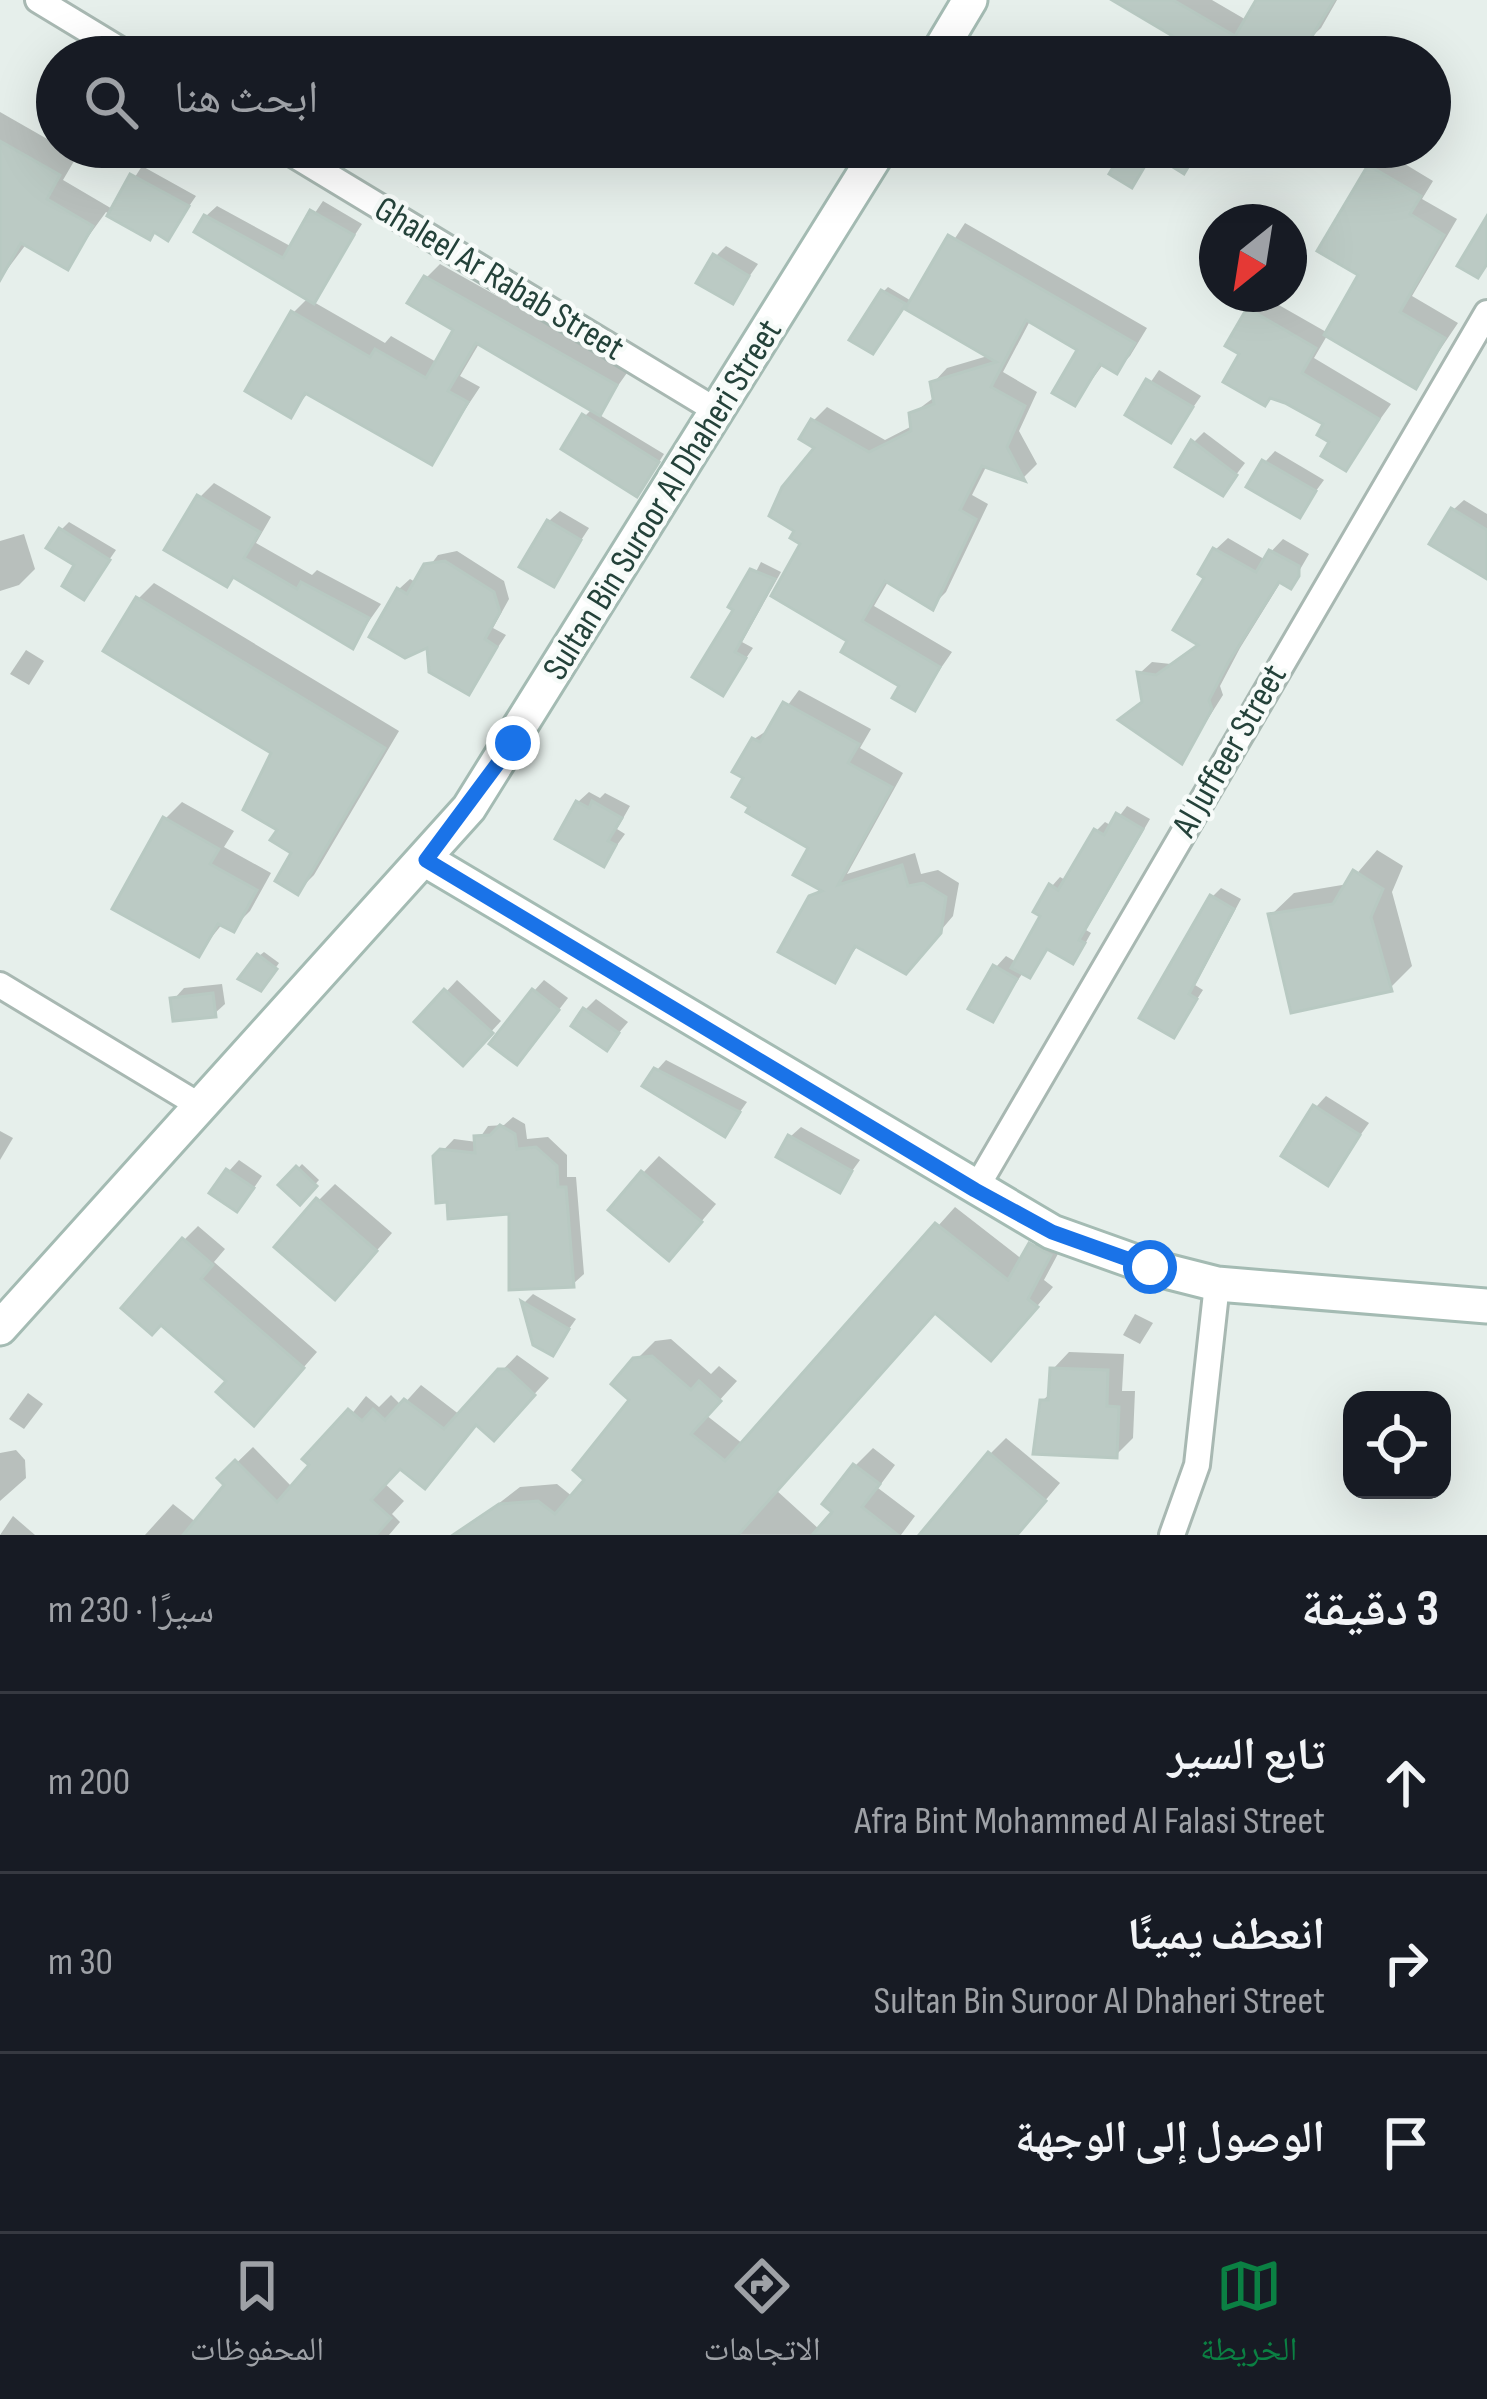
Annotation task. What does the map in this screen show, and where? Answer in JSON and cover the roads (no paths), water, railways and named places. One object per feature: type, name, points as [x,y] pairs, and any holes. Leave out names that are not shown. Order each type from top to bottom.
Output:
[{"type":"street","points":[[38,0],[97,36]]},
{"type":"street","points":[[949,36],[970,0]]},
{"type":"street","name":"Ghaleel Ar Rabab Street","points":[[316,168],[717,411]]},
{"type":"street","name":"Sultan Bin Suroor Al Dhaheri Street","points":[[0,1328],[426,860],[513,743],[868,168]]},
{"type":"street","name":"Al Juffeer Street","points":[[975,1190],[1487,313]]},
{"type":"street","points":[[426,860],[1052,1232],[1150,1267],[1217,1284],[1487,1306]]},
{"type":"street","points":[[0,985],[202,1107]]},
{"type":"street","points":[[1172,1535],[1197,1465],[1217,1284]]}]
